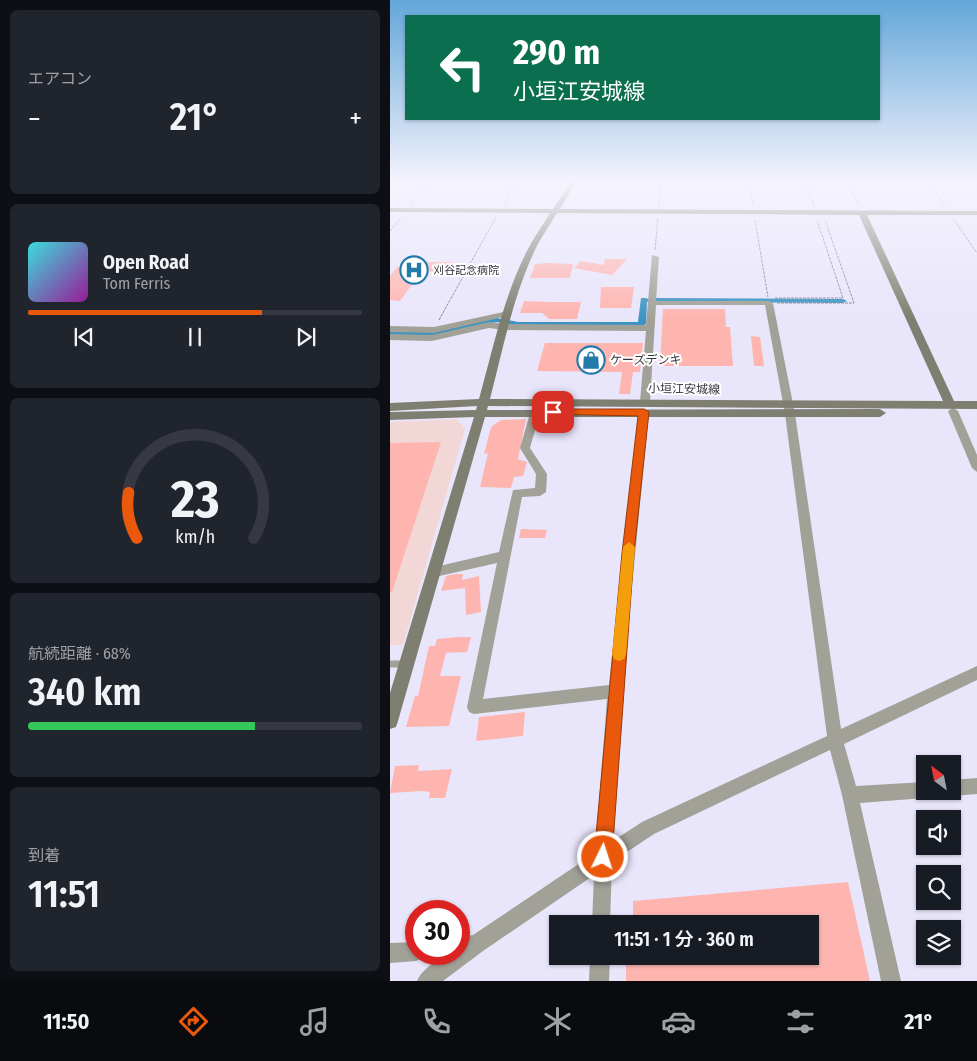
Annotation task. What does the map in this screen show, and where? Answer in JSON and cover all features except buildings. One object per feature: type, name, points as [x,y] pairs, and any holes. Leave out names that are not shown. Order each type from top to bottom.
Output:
[{"type":"street","points":[[390,721],[483,408],[506,321],[532,248],[545,227]]},
{"type":"street","points":[[868,227],[977,468]]},
{"type":"street","points":[[601,915],[603,857],[616,690],[644,407],[655,257]]},
{"type":"street","points":[[652,303],[768,301],[789,409],[835,740],[850,796],[891,981]]},
{"type":"street","points":[[390,338],[432,338],[506,321]]},
{"type":"street","points":[[390,329],[434,330],[506,321],[649,328]]},
{"type":"street","name":"小垣江安城線","points":[[390,406],[789,409],[951,408],[977,405]]},
{"type":"street","name":"小垣江安城線","points":[[390,416],[483,408],[535,412],[644,407]]},
{"type":"street","name":"小垣江安城線","points":[[951,408],[977,412]]},
{"type":"street","points":[[535,412],[525,448],[542,474],[540,492],[517,493],[474,707],[616,690]]},
{"type":"street","points":[[435,572],[504,556]]},
{"type":"street","points":[[470,944],[648,828],[977,673]]},
{"type":"street","points":[[961,787],[977,786]]},
{"type":"street","points":[[850,796],[916,791]]},
{"type":"street","points":[[390,953],[405,951]]},
{"type":"street","points":[[427,981],[445,965]]},
{"type":"street","points":[[600,965],[600,981]]},
{"type":"lane","points":[[390,664],[406,664]]},
{"type":"path","points":[[434,330],[492,227]]},
{"type":"path","points":[[756,227],[768,301]]},
{"type":"path","points":[[768,301],[844,298],[822,227]]},
{"type":"path","points":[[768,301],[854,303],[824,227]]},
{"type":"shaded area","points":[[456,419],[465,429],[403,645],[390,645],[390,422]]},
{"type":"waterway","points":[[390,334],[433,334],[497,320],[518,324],[642,324],[644,300],[646,300]]},
{"type":"waterway","points":[[658,300],[843,301]]},
{"type":"slow traffic","points":[[619,654],[629,547]]},
{"type":"place","name":"刈谷記念病院","points":[[414,270]]},
{"type":"place","name":"ケーズデンキ","points":[[591,360]]},
{"type":"route","points":[[553,412],[644,412],[628,553],[603,857]]}]
